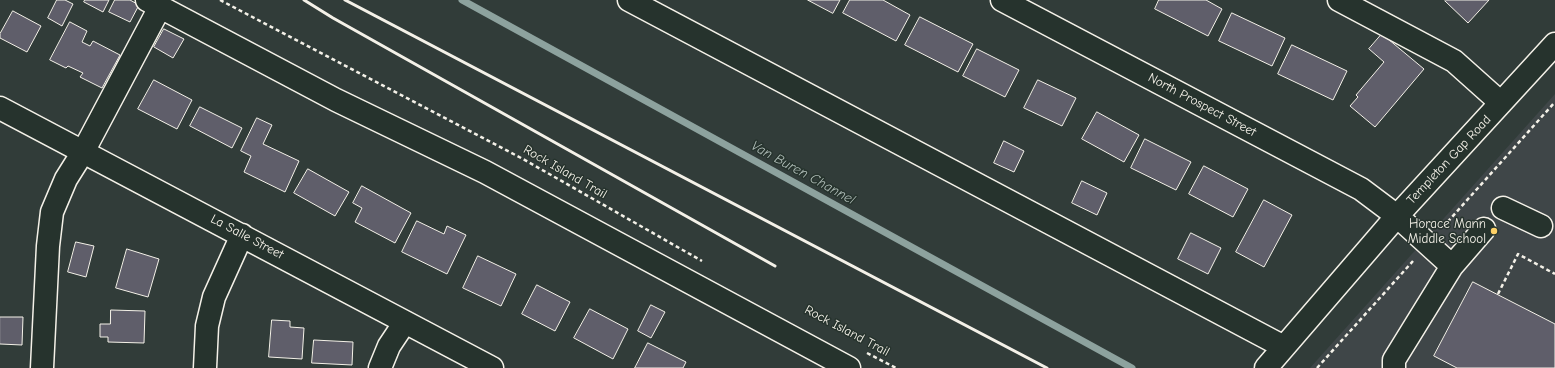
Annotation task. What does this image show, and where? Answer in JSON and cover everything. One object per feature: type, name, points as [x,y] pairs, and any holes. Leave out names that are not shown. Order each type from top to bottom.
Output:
[{"type":"street","points":[[629,0],[1284,347]]},
{"type":"street","name":"North Prospect Street","points":[[1002,0],[1033,7],[1361,189],[1397,216],[1452,266]]},
{"type":"street","points":[[1339,0],[1454,61],[1501,103]]},
{"type":"street","points":[[42,368],[48,246],[52,212],[66,179],[83,152],[153,3],[336,100],[485,172],[849,368]]},
{"type":"street","name":"Templeton Gap Road","points":[[1266,368],[1397,216],[1555,44]]},
{"type":"street","name":"La Salle Street","points":[[0,108],[492,368]]},
{"type":"street","points":[[1502,208],[1541,226]]},
{"type":"street","points":[[1394,368],[1394,360],[1452,266],[1484,229]]},
{"type":"street","points":[[205,368],[207,326],[214,297],[242,235]]},
{"type":"street","points":[[380,368],[389,346],[405,322]]},
{"type":"path","name":"Rock Island Trail","points":[[220,0],[523,159],[708,264]]},
{"type":"path","points":[[1498,294],[1518,254],[1555,274]]},
{"type":"path","name":"Rock Island Trail","points":[[863,351],[896,368]]},
{"type":"shaded area","name":"Horace Mann Middle School","points":[[1555,94],[1555,368],[1310,368]]},
{"type":"building","points":[[57,0],[65,0],[73,4],[62,26],[48,18]]},
{"type":"building","points":[[85,0],[109,0],[103,12],[84,2]]},
{"type":"building","points":[[115,0],[130,0],[139,5],[130,22],[109,12]]},
{"type":"building","points":[[808,0],[840,0],[833,13]]},
{"type":"building","points":[[850,0],[883,0],[910,15],[896,41],[843,13]]},
{"type":"building","points":[[1159,0],[1206,0],[1222,9],[1208,36],[1155,9]]},
{"type":"building","points":[[1489,0],[1468,23],[1445,1]]},
{"type":"building","points":[[13,11],[41,26],[27,52],[0,38],[0,34]]},
{"type":"building","points":[[1232,13],[1285,38],[1272,66],[1219,41]]},
{"type":"building","points":[[920,17],[973,44],[958,72],[905,45]]},
{"type":"building","points":[[70,22],[87,31],[82,42],[90,46],[93,41],[120,55],[102,88],[80,77],[83,73],[68,66],[66,68],[50,60]]},
{"type":"building","points":[[164,29],[184,39],[173,58],[154,47]]},
{"type":"building","points":[[1382,34],[1424,69],[1375,127],[1350,106],[1358,97],[1356,95],[1384,62],[1369,49]]},
{"type":"building","points":[[1292,45],[1347,71],[1333,100],[1278,74]]},
{"type":"building","points":[[977,49],[1019,70],[1005,97],[963,76]]},
{"type":"building","points":[[154,80],[192,100],[177,129],[138,109]]},
{"type":"building","points":[[1038,80],[1076,98],[1062,126],[1024,108]]},
{"type":"building","points":[[200,107],[242,128],[232,148],[190,126]]},
{"type":"building","points":[[1097,112],[1139,135],[1124,162],[1082,139]]},
{"type":"building","points":[[257,118],[272,125],[263,144],[299,161],[285,192],[244,172],[251,156],[241,151]]},
{"type":"building","points":[[1145,139],[1191,162],[1176,190],[1131,168]]},
{"type":"building","points":[[1004,141],[1024,151],[1014,172],[994,163]]},
{"type":"building","points":[[1204,166],[1248,189],[1233,217],[1189,194]]},
{"type":"building","points":[[308,169],[349,192],[335,216],[294,193]]},
{"type":"building","points":[[1082,181],[1107,193],[1097,215],[1072,203]]},
{"type":"building","points":[[362,186],[411,213],[395,243],[355,222],[362,208],[353,203]]},
{"type":"building","points":[[1264,200],[1292,215],[1264,267],[1236,252]]},
{"type":"building","points":[[417,221],[444,234],[447,226],[466,235],[447,274],[402,252]]},
{"type":"building","points":[[1191,233],[1221,248],[1208,274],[1178,259]]},
{"type":"building","points":[[76,242],[94,246],[86,277],[68,272]]},
{"type":"building","points":[[127,249],[159,259],[148,297],[116,288]]},
{"type":"building","points":[[478,256],[516,274],[501,306],[463,288]]},
{"type":"building","points":[[1473,282],[1555,324],[1555,368],[1457,368],[1434,356]]},
{"type":"building","points":[[537,285],[570,302],[555,331],[522,314]]},
{"type":"building","points":[[651,305],[665,312],[651,338],[638,331]]},
{"type":"building","points":[[590,309],[628,329],[613,359],[574,338]]},
{"type":"building","points":[[111,310],[145,311],[144,343],[108,342],[108,337],[100,337],[100,324],[110,324]]},
{"type":"building","points":[[0,317],[23,317],[22,345],[0,344]]},
{"type":"building","points":[[272,320],[290,321],[290,327],[304,328],[302,359],[269,357]]},
{"type":"building","points":[[314,340],[353,342],[352,365],[312,363]]},
{"type":"building","points":[[648,343],[686,362],[683,368],[635,368]]},
{"type":"waterway","name":"Van Buren Channel","points":[[462,0],[1132,368]]},
{"type":"railway","points":[[304,0],[333,18],[775,266]]},
{"type":"railway","points":[[345,0],[1047,368]]},
{"type":"place","name":"Horace Mann Middle School","points":[[1494,231]]}]
